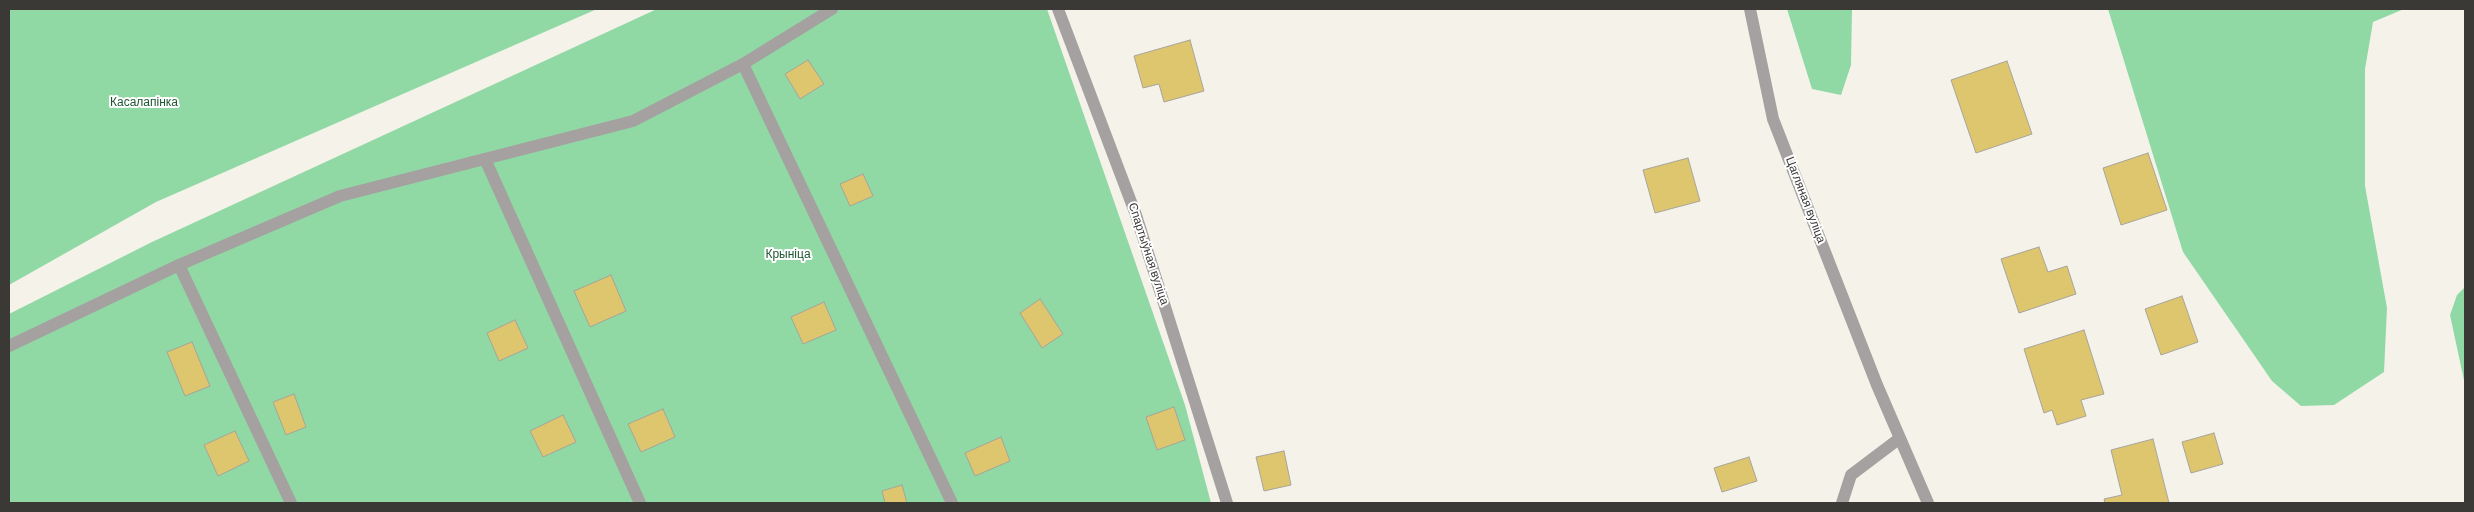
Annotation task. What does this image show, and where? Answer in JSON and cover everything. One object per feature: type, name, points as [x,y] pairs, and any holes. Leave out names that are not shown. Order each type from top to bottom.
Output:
[{"type":"street","points":[[9,346],[179,265],[340,196],[632,121],[743,64],[832,9]]},
{"type":"street","name":"Спартыўная вуліца","points":[[1058,9],[1136,215],[1227,503]]},
{"type":"street","name":"Цагляная вуліца","points":[[1750,9],[1773,119],[1878,385],[1928,503]]},
{"type":"street","points":[[743,64],[952,503]]},
{"type":"street","points":[[485,159],[640,503]]},
{"type":"street","points":[[179,265],[291,503]]},
{"type":"street","points":[[1842,503],[1851,474],[1900,438]]},
{"type":"green space","name":"Касалапінка","points":[[9,9],[597,9],[156,202],[9,285]]},
{"type":"green space","name":"Крыніца","points":[[657,9],[1047,9],[1185,405],[1211,503],[9,503],[9,314],[152,242]]},
{"type":"green space","points":[[1787,9],[1852,9],[1851,65],[1841,95],[1812,89]]},
{"type":"green space","points":[[2108,9],[2404,9],[2373,22],[2365,69],[2365,186],[2387,308],[2384,372],[2334,405],[2301,406],[2272,381],[2183,252]]},
{"type":"green space","points":[[2465,287],[2465,385],[2450,315],[2457,295]]},
{"type":"building","points":[[1190,40],[1204,91],[1164,102],[1159,84],[1143,88],[1134,56]]},
{"type":"building","points":[[808,60],[824,84],[800,99],[785,74]]},
{"type":"building","points":[[2007,61],[2032,134],[1976,153],[1951,80]]},
{"type":"building","points":[[2148,153],[2167,210],[2121,225],[2103,168]]},
{"type":"building","points":[[1688,158],[1700,201],[1655,213],[1643,170]]},
{"type":"building","points":[[863,174],[873,196],[850,206],[840,184]]},
{"type":"building","points":[[2039,247],[2048,272],[2067,266],[2076,294],[2019,313],[2001,259]]},
{"type":"building","points":[[611,275],[626,311],[590,327],[574,291]]},
{"type":"building","points":[[2182,296],[2198,342],[2161,355],[2145,309]]},
{"type":"building","points":[[1040,299],[1063,334],[1042,348],[1020,313]]},
{"type":"building","points":[[824,302],[836,330],[803,344],[791,317]]},
{"type":"building","points":[[515,320],[528,348],[499,361],[487,333]]},
{"type":"building","points":[[2084,330],[2104,394],[2081,400],[2086,416],[2057,425],[2052,410],[2044,413],[2024,349]]},
{"type":"building","points":[[192,342],[210,386],[185,396],[167,352]]},
{"type":"building","points":[[294,394],[306,427],[286,435],[273,402]]},
{"type":"building","points":[[1174,407],[1185,440],[1157,450],[1146,417]]},
{"type":"building","points":[[663,409],[675,437],[641,452],[628,424]]},
{"type":"building","points":[[563,415],[576,442],[543,457],[530,431]]},
{"type":"building","points":[[235,431],[249,461],[218,476],[204,445]]},
{"type":"building","points":[[2214,433],[2223,464],[2191,473],[2182,442]]},
{"type":"building","points":[[1001,437],[1010,461],[975,476],[965,453]]},
{"type":"building","points":[[2153,439],[2169,503],[2105,503],[2104,499],[2122,495],[2111,450]]},
{"type":"building","points":[[1284,451],[1291,485],[1264,491],[1256,457]]},
{"type":"building","points":[[1749,457],[1757,481],[1722,492],[1714,468]]},
{"type":"building","points":[[902,485],[907,503],[885,503],[882,491]]}]
